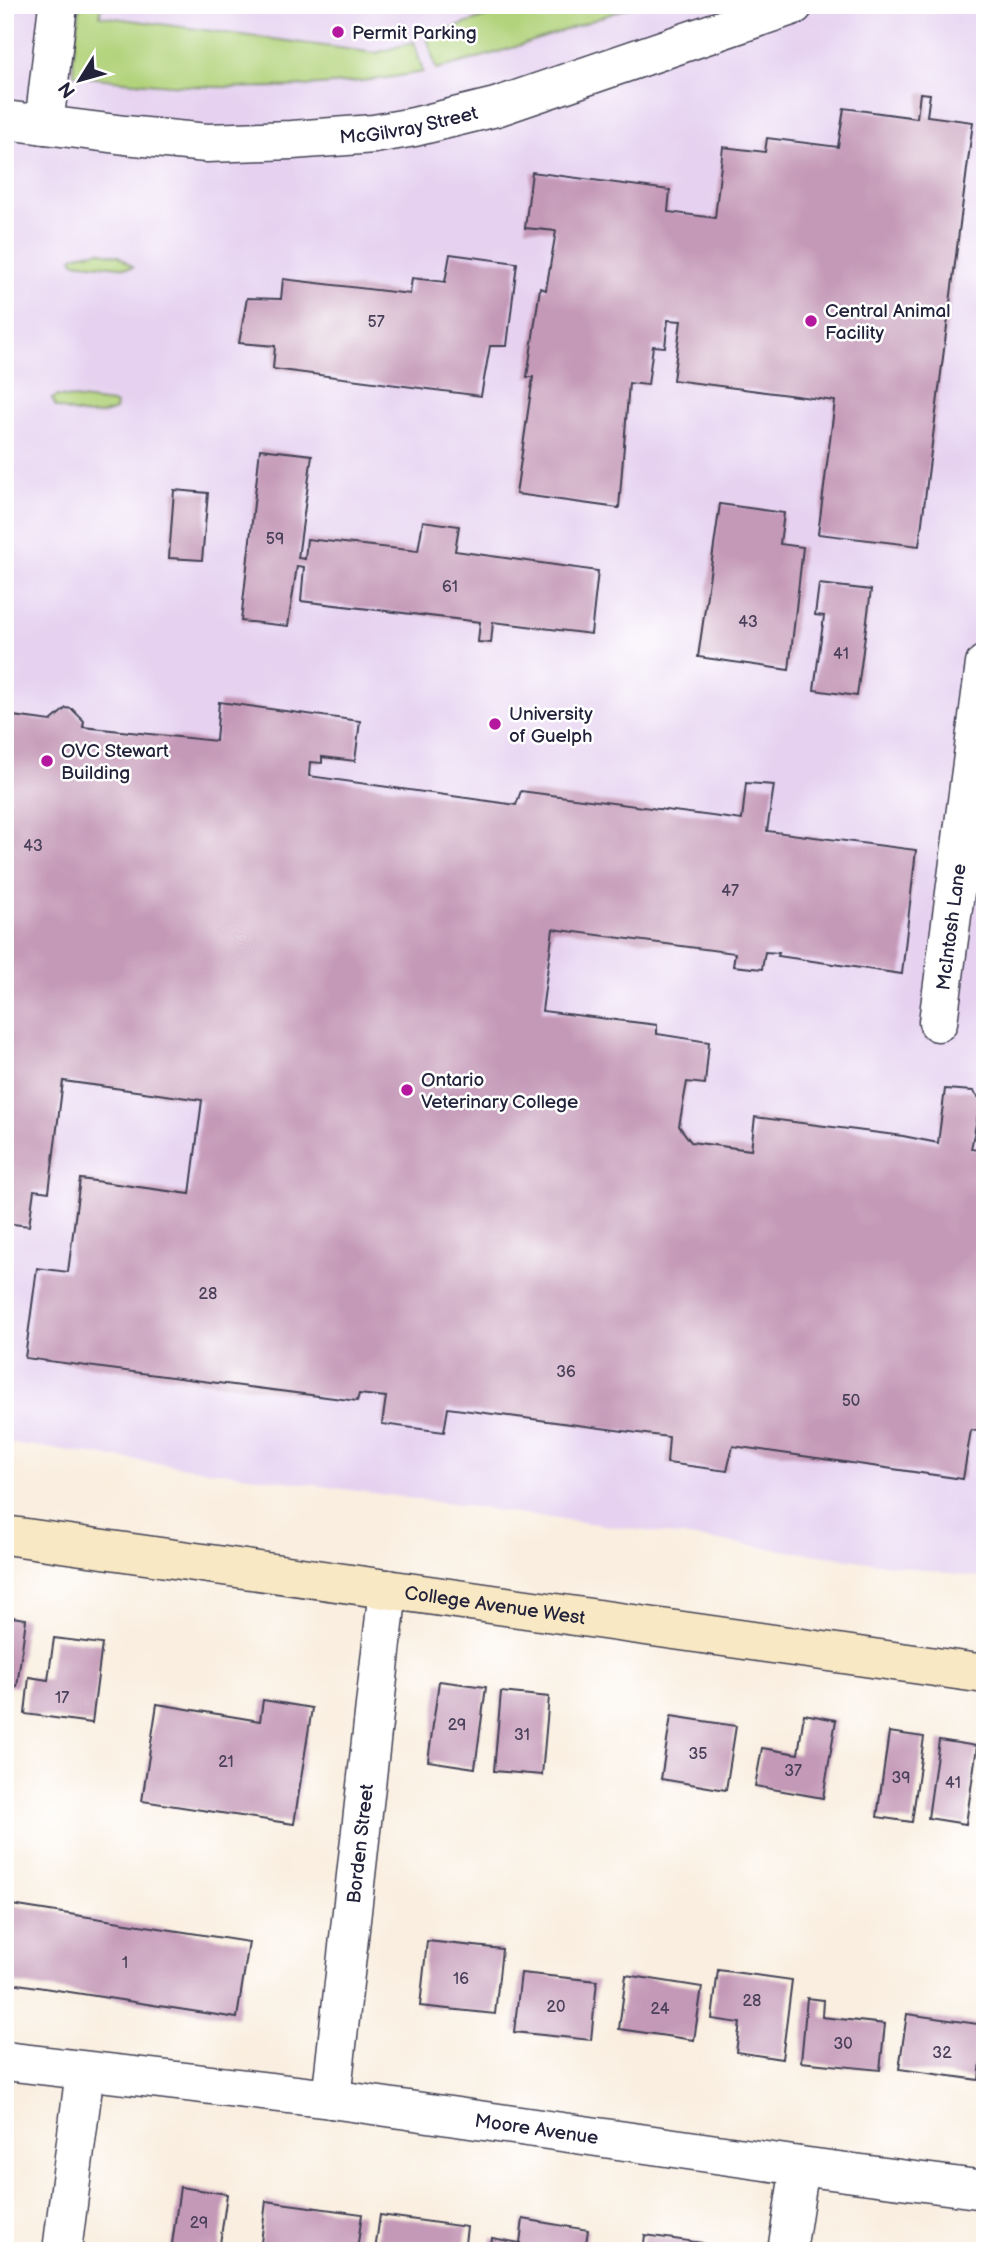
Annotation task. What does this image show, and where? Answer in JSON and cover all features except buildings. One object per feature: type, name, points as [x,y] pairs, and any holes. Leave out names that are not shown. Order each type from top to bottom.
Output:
[{"type":"main road","name":"College Avenue West","points":[[5,1535],[985,1674]]},
{"type":"street","points":[[44,125],[58,5]]},
{"type":"street","name":"McGilvray Street","points":[[5,120],[207,143],[374,134],[496,107],[794,5]]},
{"type":"street","name":"McIntosh Lane","points":[[939,1022],[985,664]]},
{"type":"street","name":"Borden Street","points":[[331,2099],[388,1589]]},
{"type":"street","name":"Moore Avenue","points":[[5,2061],[331,2099],[985,2190]]},
{"type":"street","points":[[62,2251],[85,2071]]},
{"type":"street","points":[[787,2251],[800,2166]]},
{"type":"shaded area","name":"University of Guelph","points":[[5,5],[985,5],[985,1578],[5,1442]]},
{"type":"green space","points":[[80,5],[101,5],[100,16],[376,53],[414,42],[423,72],[337,84],[251,88],[165,85],[79,76],[74,74],[73,60]]},
{"type":"green space","points":[[520,5],[635,5],[561,32],[436,69],[427,37]]},
{"type":"green space","points":[[99,251],[119,256],[133,267],[74,262],[72,258]]},
{"type":"green space","points":[[57,396],[112,403],[116,404],[115,410],[93,415],[71,412],[56,407],[52,399]]},
{"type":"place","name":"Permit Parking","points":[[338,32]]},
{"type":"place","name":"Central Animal Facility","points":[[811,321]]},
{"type":"place","name":"University of Guelph","points":[[495,724]]},
{"type":"place","name":"OVC Stewart Building","points":[[47,761]]},
{"type":"place","name":"Ontario Veterinary College","points":[[407,1090]]}]
